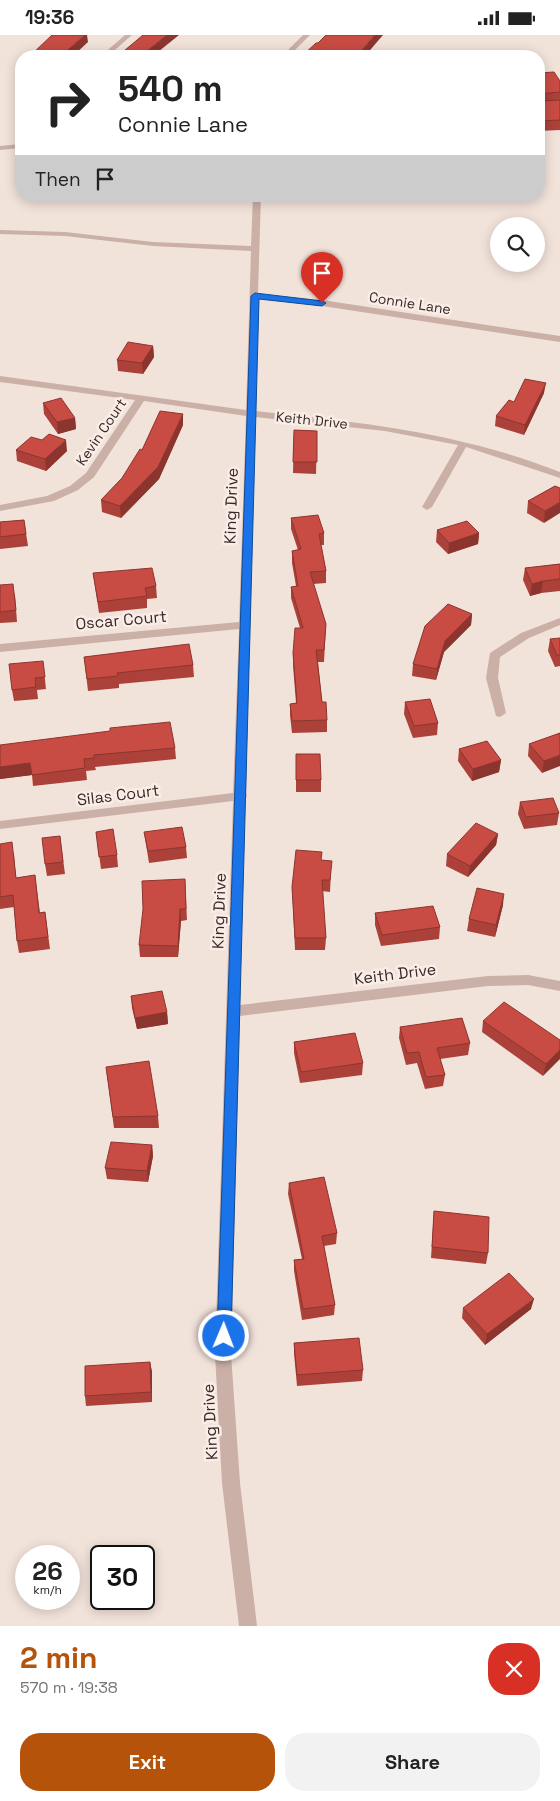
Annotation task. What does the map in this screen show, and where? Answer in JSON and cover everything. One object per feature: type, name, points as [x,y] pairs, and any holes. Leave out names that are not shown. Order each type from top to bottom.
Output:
[{"type":"street","points":[[111,50],[129,35]]},
{"type":"street","points":[[291,50],[307,35]]},
{"type":"street","points":[[0,148],[15,147]]},
{"type":"street","name":"King Drive","points":[[248,1626],[231,1483],[223,1354],[241,796],[257,202]]},
{"type":"street","points":[[0,232],[65,234],[153,244],[256,249]]},
{"type":"street","name":"Connie Lane","points":[[255,296],[322,303],[560,339]]},
{"type":"street","name":"Keith Drive","points":[[0,379],[60,385],[252,414],[316,419],[429,436],[530,463],[560,475]]},
{"type":"street","name":"Kevin Court","points":[[0,508],[50,499],[74,488],[90,475],[141,398]]},
{"type":"street","points":[[427,507],[463,444]]},
{"type":"street","points":[[500,713],[492,678],[494,656],[512,641],[536,629],[560,621]]},
{"type":"street","name":"Oscar Court","points":[[0,648],[245,625]]},
{"type":"street","name":"Silas Court","points":[[0,825],[241,796]]},
{"type":"street","name":"Keith Drive","points":[[234,1011],[488,981],[528,980],[560,986]]},
{"type":"building","points":[[52,35],[85,35],[68,50],[36,50]]},
{"type":"building","points":[[143,35],[167,35],[148,50],[125,50]]},
{"type":"building","points":[[326,35],[375,35],[362,50],[308,50]]},
{"type":"building","points":[[554,72],[560,81],[560,92],[545,93],[545,73]]},
{"type":"building","points":[[560,100],[560,120],[545,121],[545,101]]},
{"type":"building","points":[[128,342],[153,346],[142,363],[117,360]]},
{"type":"building","points":[[525,379],[546,383],[525,425],[496,416],[509,400],[514,402]]},
{"type":"building","points":[[61,398],[75,418],[57,422],[43,403]]},
{"type":"building","points":[[160,411],[183,414],[158,467],[120,506],[101,500],[122,478],[140,449],[142,450]]},
{"type":"building","points":[[294,430],[317,431],[317,462],[293,462]]},
{"type":"building","points":[[49,434],[66,440],[45,459],[16,450],[31,437],[42,440]]},
{"type":"building","points":[[555,486],[560,488],[560,502],[545,511],[528,501]]},
{"type":"building","points":[[318,515],[324,533],[319,534],[326,571],[310,572],[326,624],[324,650],[316,650],[322,702],[326,702],[327,720],[292,721],[290,704],[297,703],[293,653],[295,628],[303,628],[291,587],[298,586],[292,551],[301,549],[291,518]]},
{"type":"building","points":[[24,520],[26,534],[0,537],[0,522]]},
{"type":"building","points":[[467,521],[479,533],[449,543],[437,530]]},
{"type":"building","points":[[560,564],[560,579],[532,584],[525,568]]},
{"type":"building","points":[[152,568],[156,586],[145,588],[147,596],[98,602],[93,573]]},
{"type":"building","points":[[13,584],[16,610],[0,612],[0,585]]},
{"type":"building","points":[[448,604],[472,614],[445,641],[437,669],[413,664],[425,626]]},
{"type":"building","points":[[560,638],[560,655],[557,655],[550,639]]},
{"type":"building","points":[[189,644],[193,665],[117,673],[118,676],[87,679],[84,657]]},
{"type":"building","points":[[43,661],[45,677],[35,678],[36,687],[12,690],[9,664]]},
{"type":"building","points":[[430,699],[438,723],[414,726],[405,702]]},
{"type":"building","points":[[170,722],[175,748],[94,755],[94,758],[84,759],[85,768],[32,775],[30,763],[0,767],[0,745],[110,731],[110,728]]},
{"type":"building","points":[[560,733],[560,755],[544,761],[529,744]]},
{"type":"building","points":[[487,741],[501,760],[473,769],[459,749]]},
{"type":"building","points":[[296,754],[320,754],[321,780],[296,780]]},
{"type":"building","points":[[553,798],[559,813],[526,817],[520,802]]},
{"type":"building","points":[[476,823],[498,834],[470,866],[447,854]]},
{"type":"building","points":[[182,827],[186,847],[148,851],[144,832]]},
{"type":"building","points":[[113,829],[117,855],[99,857],[96,832]]},
{"type":"building","points":[[60,836],[63,862],[45,864],[42,838]]},
{"type":"building","points":[[12,842],[16,878],[35,875],[39,913],[45,912],[48,937],[17,941],[13,895],[0,897],[0,844]]},
{"type":"building","points":[[296,850],[322,852],[321,860],[332,861],[330,880],[322,880],[326,938],[295,938],[292,887]]},
{"type":"building","points":[[185,879],[186,909],[180,909],[178,946],[139,945],[143,909],[142,881]]},
{"type":"building","points":[[477,888],[504,894],[496,925],[469,919]]},
{"type":"building","points":[[433,906],[440,927],[382,935],[375,913]]},
{"type":"building","points":[[162,991],[167,1012],[135,1018],[131,996]]},
{"type":"building","points":[[504,1002],[560,1040],[560,1050],[546,1064],[483,1021]]},
{"type":"building","points":[[462,1018],[470,1043],[437,1048],[445,1075],[426,1077],[419,1052],[407,1053],[400,1027]]},
{"type":"building","points":[[355,1033],[363,1063],[301,1072],[294,1042]]},
{"type":"building","points":[[149,1061],[158,1116],[113,1117],[106,1067]]},
{"type":"building","points":[[111,1142],[152,1145],[147,1171],[105,1168]]},
{"type":"building","points":[[324,1177],[337,1233],[322,1236],[335,1305],[303,1309],[294,1260],[304,1259],[289,1183]]},
{"type":"building","points":[[434,1211],[489,1217],[488,1253],[432,1247]]},
{"type":"building","points":[[509,1273],[534,1299],[487,1334],[463,1308]]},
{"type":"building","points":[[359,1338],[363,1370],[297,1375],[294,1343]]},
{"type":"building","points":[[150,1362],[151,1392],[85,1396],[85,1366]]},
{"type":"route","points":[[224,1336],[255,296],[322,303]]}]
